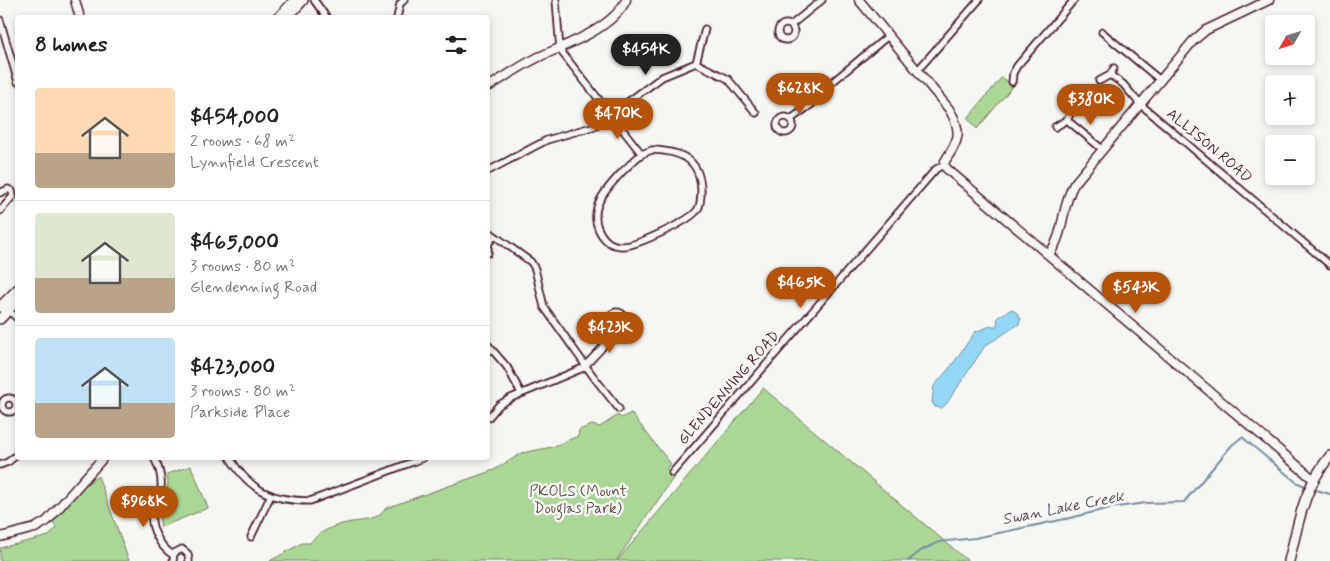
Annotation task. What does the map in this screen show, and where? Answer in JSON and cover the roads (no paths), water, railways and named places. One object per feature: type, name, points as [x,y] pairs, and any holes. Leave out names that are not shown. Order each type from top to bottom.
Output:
[{"type":"main road","points":[[281,15],[295,0]]},
{"type":"main road","points":[[290,15],[303,0]]},
{"type":"main road","points":[[0,319],[3,306],[15,292]]},
{"type":"main road","points":[[3,306],[15,301]]},
{"type":"main road","points":[[1289,561],[1304,499],[1313,479],[1330,456]]},
{"type":"street","points":[[75,0],[79,15]]},
{"type":"street","points":[[314,0],[325,15]]},
{"type":"street","points":[[398,15],[400,4],[404,0]]},
{"type":"street","points":[[556,0],[560,50],[641,153]]},
{"type":"street","points":[[490,86],[540,56],[560,50],[607,23],[622,9],[626,0]]},
{"type":"street","points":[[791,26],[822,0]]},
{"type":"street","points":[[859,0],[956,120],[959,137],[944,165],[1313,479]]},
{"type":"street","points":[[1012,82],[1014,69],[1074,0]]},
{"type":"street","points":[[1049,254],[1060,236],[1070,190],[1160,80],[1201,34],[1269,0]]},
{"type":"street","points":[[917,71],[977,1]]},
{"type":"street","points":[[0,20],[15,72]]},
{"type":"street","points":[[696,62],[705,29]]},
{"type":"street","points":[[1102,32],[1160,80]]},
{"type":"street","points":[[790,119],[812,104],[830,84],[888,36]]},
{"type":"street","points":[[696,62],[728,79],[756,113]]},
{"type":"street","points":[[490,170],[547,140],[595,126],[662,77],[696,62]]},
{"type":"street","points":[[1099,81],[1110,75],[1114,68]]},
{"type":"street","name":"ALLISON ROAD","points":[[1110,75],[1122,84],[1140,104],[1330,265]]},
{"type":"street","points":[[1055,127],[1067,120],[1076,105]]},
{"type":"street","points":[[1067,120],[1102,149]]},
{"type":"street","points":[[652,150],[671,151],[685,157],[695,168],[700,180],[701,196],[698,210],[683,222],[629,246],[614,246],[604,239],[597,228],[595,210],[603,192],[641,153],[652,150]]},
{"type":"street","name":"GLENDENNING ROAD","points":[[672,473],[936,169],[944,165]]},
{"type":"street","points":[[0,193],[5,189],[12,191],[15,189]]},
{"type":"street","points":[[0,211],[12,198],[12,191]]},
{"type":"street","points":[[490,233],[531,262],[544,307],[619,409]]},
{"type":"street","points":[[490,243],[494,236]]},
{"type":"street","points":[[3,306],[15,316]]},
{"type":"street","points":[[490,416],[499,405],[520,393],[583,368],[601,349],[614,327]]},
{"type":"street","points":[[490,347],[510,372],[520,393]]},
{"type":"street","points":[[0,465],[15,456]]},
{"type":"street","points":[[0,537],[35,528],[47,521],[101,460]]},
{"type":"street","points":[[155,460],[161,475],[161,489],[151,515],[160,544],[173,558],[179,550],[184,550],[188,554],[189,561]]},
{"type":"street","points":[[232,460],[250,483],[270,497],[292,501],[310,501],[418,460]]},
{"type":"street","points":[[251,537],[270,497]]},
{"type":"water","points":[[1012,309],[1021,319],[1019,324],[985,346],[947,403],[942,408],[935,407],[932,402],[934,386],[952,365],[975,332],[991,326],[997,326],[998,317]]},
{"type":"waterway","name":"Swan Lake Creek","points":[[908,561],[922,550],[939,542],[975,538],[1110,508],[1146,503],[1184,502],[1232,445],[1242,437],[1296,482],[1307,487]]},
{"type":"waterway","name":"Swan Lake Creek","points":[[1313,489],[1330,494]]},
{"type":"park label","name":"PKOLS (Mount Douglas Park)","points":[[578,500]]}]
